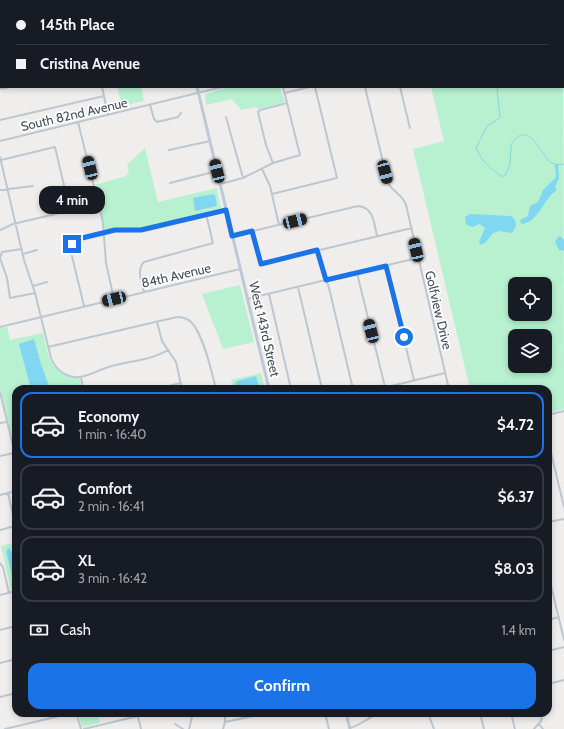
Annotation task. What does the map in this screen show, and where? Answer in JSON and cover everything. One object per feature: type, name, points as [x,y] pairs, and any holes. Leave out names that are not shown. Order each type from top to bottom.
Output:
[{"type":"main road","name":"West 143rd Street","points":[[197,88],[268,385]]},
{"type":"main road","points":[[347,717],[350,729]]},
{"type":"street","points":[[102,88],[108,115]]},
{"type":"street","name":"South 82nd Avenue","points":[[0,141],[218,88]]},
{"type":"street","points":[[220,184],[243,178],[273,163],[300,155],[283,88]]},
{"type":"street","points":[[285,93],[305,88]]},
{"type":"street","points":[[272,194],[337,178],[315,88]]},
{"type":"street","name":"Golfview Drive","points":[[365,88],[385,172],[390,187],[404,198],[448,385]]},
{"type":"street","points":[[400,88],[410,128]]},
{"type":"street","points":[[0,120],[104,96]]},
{"type":"street","points":[[273,163],[266,145],[258,112],[260,110],[287,103]]},
{"type":"street","points":[[150,105],[154,120],[156,122],[178,117],[181,113]]},
{"type":"street","points":[[226,117],[243,178]]},
{"type":"street","points":[[78,122],[98,204],[106,264],[114,299]]},
{"type":"street","points":[[169,150],[210,141]]},
{"type":"street","points":[[70,211],[55,148],[0,159],[23,254],[35,293],[48,347],[52,360],[59,370],[74,377],[81,377],[104,368],[159,354],[168,350]]},
{"type":"street","points":[[262,169],[272,194],[279,225]]},
{"type":"street","points":[[170,183],[217,171]]},
{"type":"street","points":[[0,190],[34,186]]},
{"type":"street","points":[[0,230],[16,224],[98,204]]},
{"type":"street","points":[[232,236],[360,206],[367,208],[370,212],[377,236]]},
{"type":"street","points":[[84,306],[71,252],[72,244],[82,238],[115,230],[141,230],[226,210]]},
{"type":"street","points":[[144,292],[140,273],[141,265],[151,259],[213,243],[206,214]]},
{"type":"street","points":[[252,231],[261,264],[412,228]]},
{"type":"street","points":[[22,249],[2,252],[0,258],[10,298],[35,293]]},
{"type":"street","points":[[23,254],[37,250]]},
{"type":"street","points":[[317,250],[352,385]]},
{"type":"street","points":[[247,300],[418,258]]},
{"type":"street","points":[[386,266],[414,380]]},
{"type":"street","name":"84th Avenue","points":[[0,327],[240,269]]},
{"type":"street","points":[[357,273],[384,385]]},
{"type":"street","points":[[33,286],[47,282]]},
{"type":"street","points":[[298,287],[321,385]]},
{"type":"street","points":[[269,294],[290,385]]},
{"type":"street","points":[[48,347],[178,317],[191,322],[208,358],[215,385]]},
{"type":"street","points":[[157,322],[161,339],[176,362],[181,383],[172,385]]},
{"type":"street","points":[[396,385],[445,373]]},
{"type":"street","points":[[81,377],[82,385]]},
{"type":"street","points":[[0,392],[12,441]]},
{"type":"street","points":[[552,414],[564,411]]},
{"type":"street","points":[[0,423],[7,422]]},
{"type":"street","points":[[0,456],[12,454]]},
{"type":"street","points":[[552,456],[564,506]]},
{"type":"street","points":[[0,495],[12,492]]},
{"type":"street","points":[[8,493],[12,510]]},
{"type":"street","points":[[552,521],[564,519]]},
{"type":"street","points":[[0,530],[12,528]]},
{"type":"street","points":[[0,563],[3,567],[9,593]]},
{"type":"street","points":[[552,591],[564,640]]},
{"type":"street","points":[[0,595],[12,592]]},
{"type":"street","points":[[552,619],[559,617]]},
{"type":"street","points":[[0,630],[12,627]]},
{"type":"street","points":[[552,650],[564,647]]},
{"type":"street","points":[[0,663],[12,660]]},
{"type":"street","points":[[552,683],[564,680]]},
{"type":"street","points":[[0,697],[12,695]]},
{"type":"street","points":[[5,729],[50,717]]},
{"type":"street","points":[[77,717],[81,729]]},
{"type":"street","points":[[84,729],[126,717]]},
{"type":"street","points":[[138,717],[141,729]]},
{"type":"street","points":[[189,729],[192,717]]},
{"type":"street","points":[[223,729],[224,717]]},
{"type":"street","points":[[225,722],[249,717]]},
{"type":"street","points":[[326,717],[329,729]]},
{"type":"street","points":[[350,729],[362,724],[371,717]]},
{"type":"street","points":[[430,717],[434,729]]},
{"type":"street","points":[[481,717],[484,729]]},
{"type":"street","points":[[512,717],[515,729]]},
{"type":"street","points":[[534,729],[539,724],[542,717]]},
{"type":"street","points":[[175,724],[183,729]]},
{"type":"street","points":[[539,724],[543,729]]},
{"type":"green space","points":[[117,88],[141,88],[144,101],[122,106]]},
{"type":"green space","points":[[226,88],[281,88],[280,89],[285,102],[258,109],[256,107],[241,110],[232,99],[206,105],[205,94]]},
{"type":"green space","points":[[431,88],[563,88],[564,409],[552,412],[552,385],[469,385],[413,149],[444,141]]},
{"type":"green space","points":[[145,148],[158,202],[217,188],[221,208],[141,229],[105,231],[95,185],[126,176],[129,171],[127,165]]},
{"type":"green space","points":[[240,285],[254,342],[223,349],[202,294]]},
{"type":"green space","points":[[7,327],[10,340],[43,333],[52,364],[62,373],[80,379],[81,385],[12,385],[12,438],[0,387],[0,328]]},
{"type":"green space","points":[[261,373],[264,385],[232,385],[231,380]]},
{"type":"green space","points":[[12,543],[12,551],[11,549],[6,551],[12,573],[11,590],[1,546]]},
{"type":"green space","points":[[79,717],[99,717],[100,723],[82,727]]},
{"type":"water","points":[[555,164],[558,165],[559,178],[555,187],[557,190],[548,198],[533,219],[521,224],[520,220],[528,216],[530,206],[538,202],[543,190],[556,177]]},
{"type":"water","points":[[213,194],[215,195],[217,206],[195,211],[193,198]]},
{"type":"water","points":[[470,214],[511,216],[515,220],[516,226],[512,233],[500,231],[493,233],[485,243],[481,245],[479,242],[485,228],[480,224],[472,227],[466,224],[465,217]]},
{"type":"water","points":[[560,236],[564,240],[564,251],[559,250],[555,242]]},
{"type":"water","points":[[34,339],[49,385],[30,385],[19,344]]},
{"type":"water","points":[[256,376],[259,385],[235,385],[237,381]]},
{"type":"water","points":[[9,548],[12,552],[12,576],[6,551]]},
{"type":"waterway","points":[[497,88],[500,118],[487,126],[476,148],[481,158],[493,170],[501,176],[505,176],[510,164],[511,145],[522,135],[532,139],[549,161],[560,165],[564,164]]},
{"type":"route","points":[[72,244],[76,240],[82,238],[115,230],[141,230],[226,210],[232,236],[252,231],[261,264],[317,250],[326,280],[386,266],[404,337]]}]
